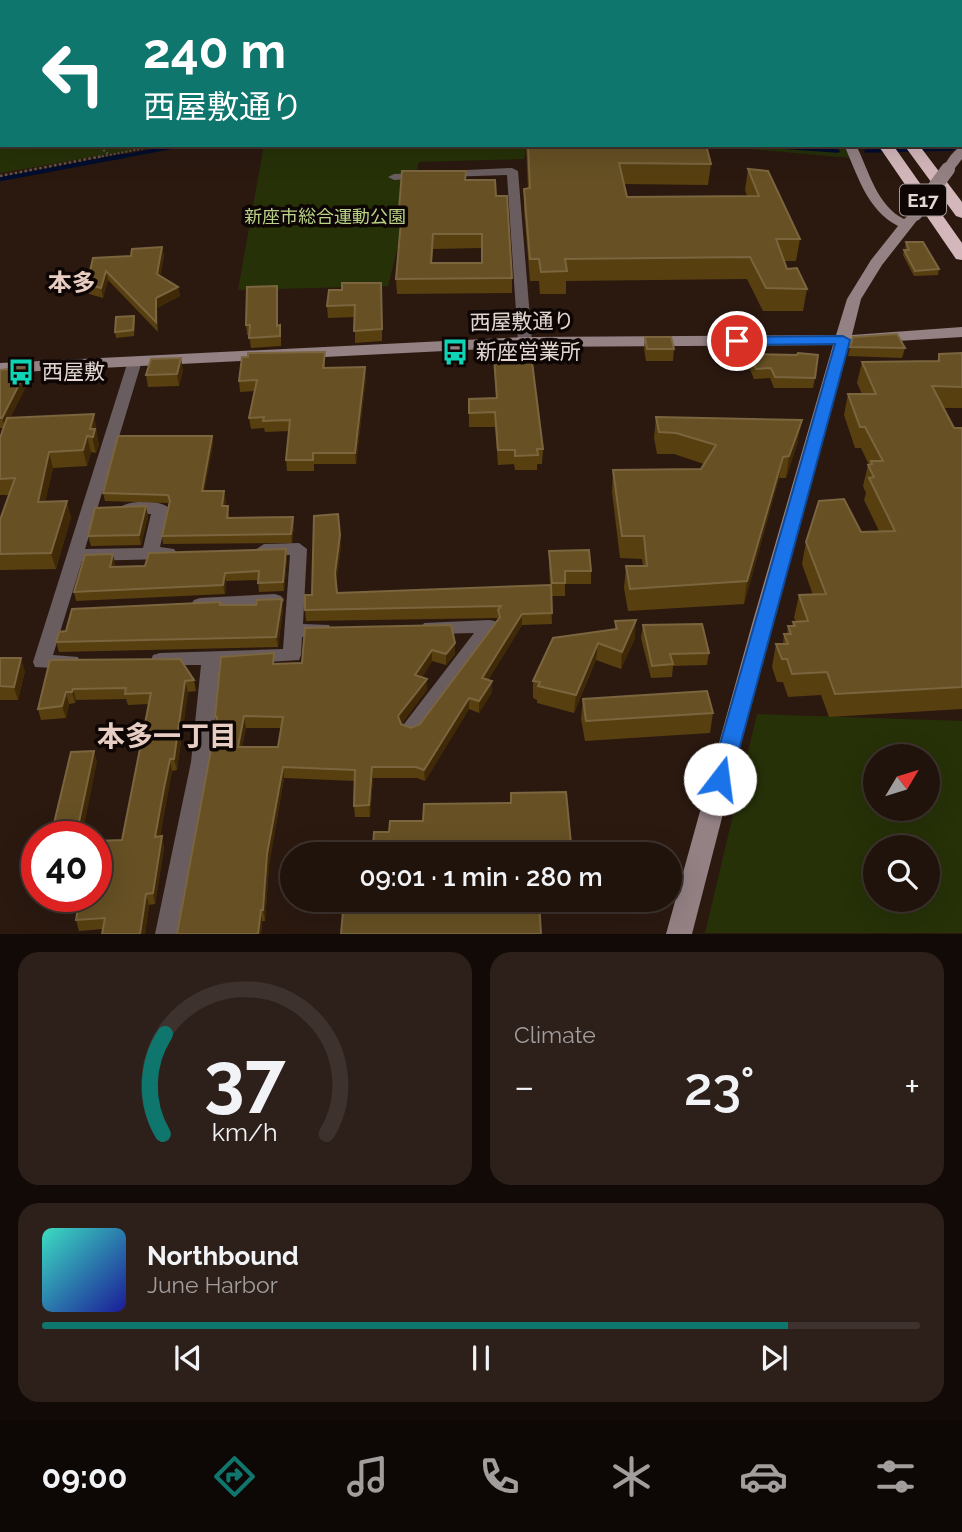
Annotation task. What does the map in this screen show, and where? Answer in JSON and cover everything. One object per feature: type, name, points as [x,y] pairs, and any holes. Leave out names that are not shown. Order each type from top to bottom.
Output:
[{"type":"highway","name":"E17","points":[[886,147],[962,255]]},
{"type":"highway","name":"E17","points":[[912,147],[962,213]]},
{"type":"street","points":[[851,147],[883,212],[910,219]]},
{"type":"street","points":[[679,933],[762,624],[854,299],[866,277],[962,150]]},
{"type":"street","points":[[394,177],[512,170],[525,342]]},
{"type":"street","name":"西屋敷通り","points":[[0,368],[525,342],[843,340],[962,332]]},
{"type":"street","points":[[94,662],[42,662],[66,610],[76,555],[135,361]]},
{"type":"street","points":[[91,509],[161,508],[150,553]]},
{"type":"street","points":[[146,661],[292,655],[299,549],[245,551]]},
{"type":"street","points":[[76,555],[191,552]]},
{"type":"street","points":[[184,605],[295,599]]},
{"type":"street","points":[[405,628],[489,626],[411,729]]},
{"type":"street","points":[[293,631],[335,630]]},
{"type":"street","points":[[166,933],[201,762],[211,660]]},
{"type":"path","points":[[99,147],[108,154]]},
{"type":"path","points":[[0,176],[149,147]]},
{"type":"green space","points":[[0,147],[150,147],[0,173]]},
{"type":"green space","name":"新座市総合運動公園","points":[[264,147],[527,147],[524,159],[419,162],[388,286],[238,290]]},
{"type":"green space","points":[[730,147],[844,147],[850,158]]},
{"type":"green space","points":[[757,714],[962,721],[962,933],[705,933]]},
{"type":"building","points":[[528,147],[707,147],[711,164],[619,163],[627,197],[759,196],[748,169],[768,171],[800,239],[776,239],[787,269],[797,268],[807,289],[766,288],[750,257],[565,259],[567,271],[541,272],[539,259],[530,259],[524,189],[530,188]]},
{"type":"building","points":[[402,171],[466,171],[465,180],[495,180],[496,196],[507,196],[512,278],[396,279],[402,210],[399,210]],"holes":[[[433,234],[482,234],[482,263],[431,263]]]},
{"type":"building","points":[[906,242],[923,242],[939,269],[915,271],[904,250],[909,250]]},
{"type":"building","points":[[162,247],[157,274],[178,287],[156,298],[156,322],[106,271],[101,288],[87,284],[93,258],[131,256],[132,249]]},
{"type":"building","points":[[342,283],[381,283],[382,329],[354,331],[355,305],[327,306],[329,290],[342,290]]},
{"type":"building","points":[[277,286],[277,326],[280,325],[280,336],[249,338],[250,325],[246,325],[247,287]]},
{"type":"building","points":[[134,316],[133,330],[115,332],[116,317]]},
{"type":"building","points":[[897,334],[905,348],[850,347],[853,337]]},
{"type":"building","points":[[645,337],[671,337],[674,349],[647,349]]},
{"type":"building","points":[[493,344],[530,346],[543,449],[537,449],[538,455],[515,456],[515,450],[498,450],[495,412],[469,413],[469,399],[497,398]]},
{"type":"building","points":[[325,352],[323,368],[365,367],[355,453],[313,453],[313,460],[286,460],[290,420],[263,421],[264,417],[249,418],[257,380],[239,381],[242,357],[248,357],[248,353]]},
{"type":"building","points":[[962,353],[962,387],[932,386],[954,428],[962,428],[962,687],[835,694],[827,672],[792,674],[787,659],[782,659],[776,644],[788,644],[784,634],[791,634],[788,626],[795,626],[793,622],[808,621],[799,595],[826,594],[806,542],[819,501],[844,499],[861,532],[895,531],[869,478],[874,477],[868,465],[872,464],[871,461],[883,461],[865,427],[860,427],[848,394],[876,394],[862,362],[939,361],[939,354]]},
{"type":"building","points":[[750,354],[797,355],[818,355],[815,378],[775,377],[771,368],[756,369]]},
{"type":"building","points":[[181,358],[177,374],[146,375],[151,359]]},
{"type":"building","points":[[28,367],[2,418],[0,418],[0,370]]},
{"type":"building","points":[[94,414],[90,429],[95,429],[93,437],[87,436],[83,450],[49,452],[38,502],[67,501],[51,553],[0,554],[0,520],[15,478],[0,479],[0,438],[7,418]]},
{"type":"building","points":[[656,417],[802,420],[789,456],[783,457],[747,581],[630,589],[626,566],[647,566],[644,536],[622,536],[613,470],[701,469],[716,445],[676,433],[659,432]]},
{"type":"building","points":[[118,436],[212,436],[202,491],[224,491],[222,506],[228,506],[227,518],[293,517],[291,534],[162,536],[170,501],[168,495],[103,493]]},
{"type":"building","points":[[146,506],[139,535],[88,536],[95,508]]},
{"type":"building","points":[[338,514],[340,535],[335,573],[337,593],[551,585],[552,613],[522,614],[482,678],[492,681],[479,701],[469,698],[424,770],[416,767],[372,767],[369,805],[354,806],[355,770],[283,767],[267,854],[263,910],[258,934],[177,934],[217,717],[221,657],[274,653],[273,664],[302,663],[305,628],[451,625],[455,643],[446,654],[432,650],[415,675],[427,679],[398,716],[401,724],[411,728],[420,724],[500,617],[498,610],[501,606],[305,610],[305,595],[312,595],[314,516]],"holes":[[[244,716],[283,717],[278,747],[238,747]]]},
{"type":"building","points":[[286,549],[283,582],[258,583],[259,571],[225,573],[223,585],[74,592],[85,555],[113,554],[110,567],[145,566],[149,553]]},
{"type":"building","points":[[589,550],[591,571],[565,571],[565,583],[552,583],[549,551]]},
{"type":"building","points":[[282,599],[276,637],[56,642],[59,632],[66,631],[72,609],[220,602],[220,605],[256,605],[257,600]]},
{"type":"building","points":[[636,620],[622,652],[598,643],[576,695],[538,686],[540,682],[533,681],[553,638],[617,629],[615,621]]},
{"type":"building","points":[[702,624],[709,653],[670,654],[673,664],[652,666],[643,625]]},
{"type":"building","points":[[0,658],[21,658],[14,687],[0,686]]},
{"type":"building","points":[[180,659],[194,680],[185,681],[174,759],[170,759],[155,837],[162,836],[153,893],[146,894],[140,934],[102,934],[105,918],[76,920],[77,912],[112,912],[112,840],[122,840],[151,693],[125,694],[126,688],[73,689],[72,692],[66,692],[62,706],[38,709],[50,660]]},
{"type":"building","points":[[707,691],[713,713],[586,721],[583,699]]},
{"type":"building","points":[[94,751],[79,821],[55,821],[71,752]]},
{"type":"building","points":[[566,792],[571,842],[373,842],[374,832],[389,832],[390,821],[423,821],[424,804],[511,803],[511,793]]},
{"type":"building","points":[[343,912],[540,912],[541,934],[341,934]]},
{"type":"waterway","points":[[114,158],[173,147]]},
{"type":"waterway","points":[[780,147],[838,151]]},
{"type":"waterway","points":[[866,151],[953,149]]},
{"type":"waterway","points":[[0,179],[123,156]]},
{"type":"place","name":"新座営業所","points":[[455,352]]},
{"type":"place","name":"西屋敷","points":[[21,372]]},
{"type":"district","name":"本多","points":[[72,283]]},
{"type":"district","name":"本多一丁目","points":[[167,736]]},
{"type":"route","points":[[720,779],[843,340],[737,341]]}]
